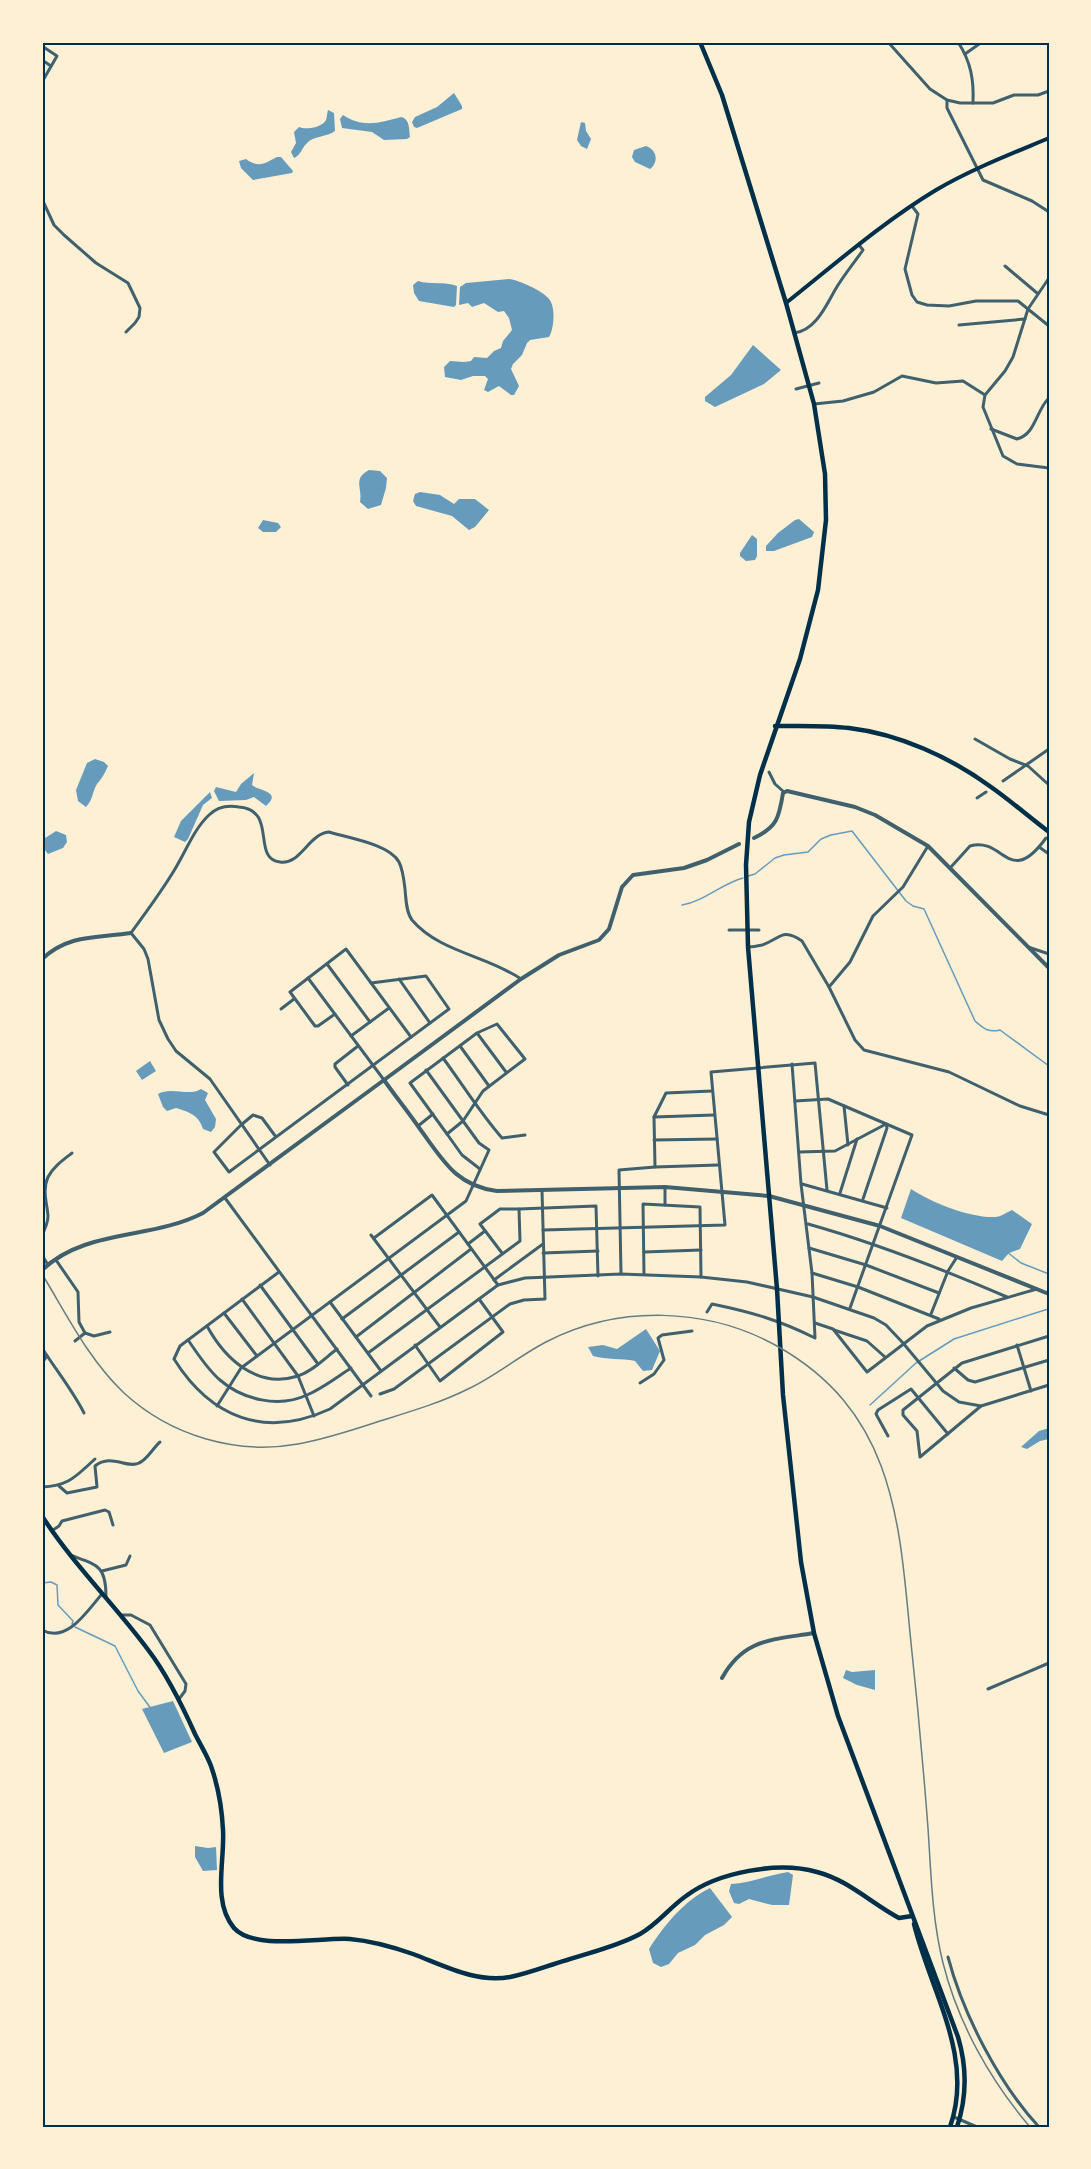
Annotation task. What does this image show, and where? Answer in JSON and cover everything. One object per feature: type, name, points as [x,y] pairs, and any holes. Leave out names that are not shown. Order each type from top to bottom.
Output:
[{"type":"main road","points":[[700,42],[722,95],[786,303],[814,404],[825,474],[826,520],[821,572],[808,633],[760,775],[747,841],[748,947],[778,1297],[783,1395],[796,1522],[804,1584],[814,1633],[838,1716],[912,1916],[954,2047],[958,2081],[957,2127]]},
{"type":"main road","points":[[786,303],[859,245],[937,189],[1049,138]]},
{"type":"main road","points":[[775,726],[849,728],[884,735],[922,749],[961,767],[984,782],[1049,832]]},
{"type":"main road","points":[[42,1516],[68,1554],[152,1654],[179,1699],[210,1766],[217,1789],[223,1833],[223,1905],[233,1927],[253,1939],[349,1939],[376,1943],[463,1973],[483,1977],[507,1977],[619,1943],[642,1933],[665,1916],[687,1894],[718,1878],[774,1868],[804,1869],[829,1875],[852,1887],[899,1918],[912,1916]]},
{"type":"main road","points":[[950,2127],[957,2118]]},
{"type":"street","points":[[888,42],[930,89],[947,100],[993,103],[1014,95],[1038,95],[1049,92]]},
{"type":"street","points":[[958,42],[965,54],[973,78],[973,103]]},
{"type":"street","points":[[965,54],[982,42]]},
{"type":"street","points":[[42,46],[57,56],[42,82]]},
{"type":"street","points":[[42,60],[51,66]]},
{"type":"street","points":[[947,100],[947,108],[983,180],[1032,201],[1049,212]]},
{"type":"street","points":[[42,199],[54,225],[64,236],[96,263],[128,283],[140,308],[139,317],[126,332]]},
{"type":"street","points":[[912,206],[918,214],[904,269],[916,302],[949,306],[976,301],[1018,301],[1049,326]]},
{"type":"street","points":[[794,333],[805,331],[830,302],[835,290],[863,250],[859,245]]},
{"type":"street","points":[[1005,266],[1037,293]]},
{"type":"street","points":[[1049,278],[1028,309],[1013,357],[985,395],[983,407],[999,450],[1009,460],[1017,464],[1049,468]]},
{"type":"street","points":[[959,325],[1024,319]]},
{"type":"street","points":[[814,404],[843,401],[874,392],[902,375],[936,383],[963,381],[985,395]]},
{"type":"street","points":[[796,389],[819,383]]},
{"type":"street","points":[[991,429],[1017,439],[1021,438],[1035,424],[1040,408],[1049,398]]},
{"type":"street","points":[[975,739],[1026,765],[1049,784]]},
{"type":"street","points":[[1003,781],[1049,749]]},
{"type":"street","points":[[769,772],[775,784],[784,792],[791,791],[855,807],[875,815],[928,846],[1049,968]]},
{"type":"street","points":[[754,838],[767,831],[777,821],[784,792]]},
{"type":"street","points":[[977,798],[986,792]]},
{"type":"street","points":[[42,959],[62,944],[75,939],[131,933],[175,869],[204,820],[219,808],[239,807],[250,809],[257,815],[261,821],[267,854],[278,862],[293,860],[315,837],[324,832],[388,851],[400,864],[408,912],[412,920],[446,945],[510,971],[521,978]]},
{"type":"street","points":[[951,867],[965,850],[976,844],[1016,861],[1032,856],[1046,838]]},
{"type":"street","points":[[42,1270],[55,1259],[90,1242],[185,1221],[203,1213],[521,978],[560,955],[599,940],[605,935],[621,887],[633,875],[684,868],[740,844]]},
{"type":"street","points":[[830,987],[850,962],[873,916],[903,887],[928,846]]},
{"type":"street","points":[[1039,847],[1049,854]]},
{"type":"street","points":[[729,930],[759,930]]},
{"type":"street","points":[[131,933],[144,949],[148,959],[159,1020],[168,1039],[176,1051],[210,1079],[270,1165]]},
{"type":"street","points":[[748,947],[761,945],[783,934],[795,936],[802,941],[830,987],[849,1029],[864,1050],[949,1072],[1020,1106],[1049,1114]]},
{"type":"street","points":[[1026,946],[1049,954]]},
{"type":"street","points":[[335,1014],[315,1026],[290,993],[346,949],[411,1037]]},
{"type":"street","points":[[327,963],[370,1022]]},
{"type":"street","points":[[276,1137],[262,1118],[254,1115],[214,1152],[230,1172],[447,1011],[448,1006],[426,976],[371,983]]},
{"type":"street","points":[[308,978],[449,1170],[482,1190],[665,1187],[769,1196],[880,1226],[1049,1294]]},
{"type":"street","points":[[399,979],[430,1023]]},
{"type":"street","points":[[281,1009],[294,999]]},
{"type":"street","points":[[351,1036],[389,1008]]},
{"type":"street","points":[[447,1134],[463,1121],[475,1101],[489,1086],[525,1059],[497,1024],[477,1033],[410,1083],[462,1155],[480,1169]]},
{"type":"street","points":[[477,1033],[507,1072]]},
{"type":"street","points":[[348,1084],[335,1064],[358,1046]]},
{"type":"street","points":[[460,1046],[489,1086]]},
{"type":"street","points":[[443,1058],[486,1119],[502,1137],[525,1135]]},
{"type":"street","points":[[543,1230],[725,1225],[711,1072],[815,1063],[827,1190]]},
{"type":"street","points":[[707,1312],[712,1304],[755,1312],[788,1324],[815,1338],[812,1273],[801,1184],[792,1065]]},
{"type":"street","points":[[217,1406],[241,1368],[466,1201],[489,1150],[479,1143],[426,1071]]},
{"type":"street","points":[[655,1167],[654,1117],[666,1093],[712,1091]]},
{"type":"street","points":[[795,1101],[828,1100],[912,1135],[850,1308]]},
{"type":"street","points":[[844,1106],[848,1145]]},
{"type":"street","points":[[418,1126],[432,1114]]},
{"type":"street","points":[[654,1117],[714,1115]]},
{"type":"street","points":[[798,1152],[835,1151],[886,1124]]},
{"type":"street","points":[[863,1200],[887,1128],[886,1124]]},
{"type":"street","points":[[654,1140],[717,1139]]},
{"type":"street","points":[[840,1193],[857,1139]]},
{"type":"street","points":[[42,1234],[48,1218],[46,1183],[49,1175],[72,1153]]},
{"type":"street","points":[[621,1274],[619,1170],[718,1165]]},
{"type":"street","points":[[801,1184],[840,1193],[887,1208]]},
{"type":"street","points":[[665,1187],[665,1205]]},
{"type":"street","points":[[380,1394],[394,1389],[492,1316],[516,1302],[545,1299],[542,1190]]},
{"type":"street","points":[[440,1327],[372,1237],[432,1195],[498,1285]]},
{"type":"street","points":[[225,1198],[372,1396]]},
{"type":"street","points":[[644,1274],[643,1204],[665,1205],[700,1207],[701,1277]]},
{"type":"street","points":[[502,1253],[480,1224],[500,1209],[596,1206],[598,1276]]},
{"type":"street","points":[[368,1353],[520,1241],[519,1209]]},
{"type":"street","points":[[807,1224],[873,1244],[1009,1298]]},
{"type":"street","points":[[468,1244],[485,1231]]},
{"type":"street","points":[[342,1319],[459,1232]]},
{"type":"street","points":[[494,1280],[543,1244]]},
{"type":"street","points":[[809,1248],[866,1265],[939,1293]]},
{"type":"street","points":[[356,1337],[471,1249]]},
{"type":"street","points":[[644,1252],[701,1250]]},
{"type":"street","points":[[543,1253],[598,1251]]},
{"type":"street","points":[[42,1255],[48,1264]]},
{"type":"street","points":[[931,1314],[948,1272],[957,1257]]},
{"type":"street","points":[[55,1259],[77,1289],[80,1298],[78,1309],[80,1322],[85,1333],[94,1336],[110,1332]]},
{"type":"street","points":[[279,1272],[180,1346],[174,1359],[191,1384],[217,1406],[244,1418],[269,1423],[294,1421],[330,1409],[498,1285],[525,1278],[621,1274],[701,1277],[777,1288],[850,1308],[886,1325],[943,1391],[959,1402],[981,1406]]},
{"type":"street","points":[[812,1273],[858,1287],[931,1314],[940,1320]]},
{"type":"street","points":[[260,1285],[318,1364]]},
{"type":"street","points":[[833,1329],[867,1372],[903,1342],[927,1326],[1037,1289]]},
{"type":"street","points":[[242,1299],[298,1376],[314,1416]]},
{"type":"street","points":[[415,1345],[440,1380],[503,1332],[479,1299]]},
{"type":"street","points":[[330,1302],[381,1371]]},
{"type":"street","points":[[225,1312],[257,1356]]},
{"type":"street","points":[[815,1323],[867,1341],[885,1357]]},
{"type":"street","points":[[207,1326],[229,1357],[241,1368],[254,1375],[268,1378],[282,1379],[298,1376],[338,1349]]},
{"type":"street","points":[[640,1383],[654,1374],[664,1360],[658,1338],[662,1335],[692,1331]]},
{"type":"street","points":[[75,1341],[85,1333]]},
{"type":"street","points":[[1049,1336],[968,1361],[954,1368],[903,1410],[903,1415],[917,1431],[920,1457],[981,1406],[1049,1385]]},
{"type":"street","points":[[188,1340],[208,1368],[230,1387],[246,1395],[267,1401],[306,1396],[351,1368]]},
{"type":"street","points":[[1017,1346],[1031,1391]]},
{"type":"street","points":[[42,1348],[84,1413]]},
{"type":"street","points":[[42,1363],[47,1356]]},
{"type":"street","points":[[954,1368],[968,1380],[975,1382],[1049,1360]]},
{"type":"street","points":[[888,1436],[876,1414],[878,1410],[911,1389],[948,1434]]},
{"type":"street","points":[[59,1486],[67,1493],[97,1487],[95,1466],[101,1462],[112,1461],[134,1465],[141,1463],[160,1442]]},
{"type":"street","points":[[42,1487],[59,1486],[74,1478],[95,1459]]},
{"type":"street","points":[[52,1530],[60,1526],[62,1521],[105,1510],[109,1512],[113,1525]]},
{"type":"street","points":[[42,1630],[55,1634],[75,1626],[104,1596],[106,1580],[102,1571],[96,1565],[68,1554]]},
{"type":"street","points":[[102,1571],[126,1565],[130,1556]]},
{"type":"street","points":[[120,1615],[130,1616],[150,1625],[186,1684],[185,1691],[179,1699]]},
{"type":"street","points":[[722,1678],[733,1659],[750,1647],[814,1633]]},
{"type":"street","points":[[988,1689],[1049,1663]]},
{"type":"street","points":[[948,1957],[963,2001],[995,2068],[1039,2127]]},
{"type":"street","points":[[957,2118],[977,2127]]},
{"type":"water","points":[[454,93],[462,109],[417,128],[414,127],[412,122],[415,117],[437,107]]},
{"type":"water","points":[[328,110],[334,113],[335,131],[310,141],[294,158],[291,152],[296,143],[294,132],[299,127],[309,128],[321,125],[326,120]]},
{"type":"water","points":[[343,115],[364,123],[401,117],[408,122],[410,137],[384,140],[372,132],[342,128],[340,119]]},
{"type":"water","points":[[581,122],[585,123],[586,131],[591,139],[587,149],[577,140]]},
{"type":"water","points":[[646,146],[653,150],[656,156],[655,163],[650,169],[635,162],[632,157],[634,150]]},
{"type":"water","points":[[281,157],[293,171],[292,173],[253,180],[241,168],[239,161],[246,159],[261,164]]},
{"type":"water","points":[[509,279],[530,286],[546,296],[553,312],[553,324],[549,337],[530,340],[522,355],[513,364],[511,369],[519,386],[514,395],[499,386],[488,392],[484,390],[488,379],[485,376],[473,376],[461,380],[445,377],[444,367],[450,361],[464,362],[471,361],[474,357],[487,358],[501,348],[503,341],[512,330],[509,318],[504,311],[498,312],[484,303],[472,307],[468,303],[459,305],[460,287],[466,283]]},
{"type":"water","points":[[418,281],[457,286],[456,305],[454,307],[419,301],[414,293],[413,285]]},
{"type":"water","points":[[753,345],[781,370],[764,384],[715,407],[705,401],[705,397],[731,375]]},
{"type":"water","points":[[369,470],[380,471],[387,478],[381,505],[368,509],[360,502],[359,480]]},
{"type":"water","points":[[420,492],[440,495],[454,504],[459,499],[475,499],[489,510],[475,527],[469,530],[452,516],[416,506],[413,501],[415,494]]},
{"type":"water","points":[[799,519],[814,532],[812,537],[774,551],[766,551],[766,546],[778,533]]},
{"type":"water","points":[[263,520],[278,523],[281,527],[276,532],[263,532],[258,528]]},
{"type":"water","points":[[752,535],[757,539],[757,556],[755,560],[746,561],[740,553]]},
{"type":"water","points":[[95,759],[108,766],[86,807],[78,801],[76,790],[87,763]]},
{"type":"water","points":[[254,773],[252,785],[271,794],[271,801],[266,806],[254,797],[246,800],[219,801],[214,791],[216,787],[236,792],[241,784]]},
{"type":"water","points":[[210,792],[212,798],[203,805],[188,839],[185,842],[174,837],[181,821]]},
{"type":"water","points":[[56,831],[66,835],[67,842],[63,848],[48,854],[42,846],[42,840]]},
{"type":"water","points":[[150,1061],[156,1071],[142,1080],[136,1071]]},
{"type":"water","points":[[201,1089],[208,1093],[205,1100],[216,1119],[215,1127],[211,1132],[203,1129],[199,1120],[189,1113],[176,1108],[167,1111],[158,1094],[169,1091],[191,1092]]},
{"type":"water","points":[[911,1189],[940,1204],[974,1215],[995,1217],[1012,1210],[1032,1224],[1020,1249],[1009,1253],[1002,1261],[901,1218]]},
{"type":"water","points":[[646,1329],[660,1351],[652,1370],[643,1371],[635,1361],[593,1356],[588,1347],[603,1345],[617,1349]]},
{"type":"water","points":[[1049,1428],[1049,1439],[1040,1441],[1027,1449],[1021,1447],[1039,1431]]},
{"type":"water","points":[[846,1670],[852,1672],[875,1670],[875,1690],[843,1678]]},
{"type":"water","points":[[173,1701],[192,1742],[164,1753],[142,1709]]},
{"type":"water","points":[[195,1846],[216,1847],[217,1870],[203,1871],[195,1857]]},
{"type":"water","points":[[788,1872],[793,1875],[789,1905],[772,1905],[749,1899],[739,1904],[734,1903],[729,1891],[731,1884]]},
{"type":"water","points":[[710,1888],[732,1917],[724,1925],[705,1935],[695,1945],[678,1953],[669,1964],[661,1967],[653,1963],[649,1949],[662,1931],[683,1906]]},
{"type":"waterway","points":[[748,876],[755,874],[775,858],[808,852],[821,839],[852,831],[906,901],[924,909],[975,1021],[983,1028],[1000,1030],[1049,1066]]},
{"type":"waterway","points":[[682,905],[698,900],[743,878]]},
{"type":"waterway","points":[[1007,1252],[1021,1263],[1049,1274]]},
{"type":"waterway","points":[[870,1405],[916,1363],[954,1339],[1048,1309]]},
{"type":"waterway","points":[[42,1583],[51,1582],[57,1585],[58,1605],[73,1621],[72,1624]]},
{"type":"waterway","points":[[75,1627],[115,1646],[138,1691],[152,1710]]},
{"type":"railway","points":[[42,1274],[89,1352],[111,1380],[142,1408],[162,1421],[205,1439],[251,1447],[275,1447],[308,1442],[424,1407],[478,1384],[548,1341],[575,1329],[633,1316],[663,1315],[722,1324],[750,1333],[777,1346],[815,1372],[845,1402],[867,1434],[882,1470],[893,1507],[906,1589],[922,1755],[932,1896],[936,1930],[949,1985],[977,2050],[1015,2109],[1030,2127]]}]
